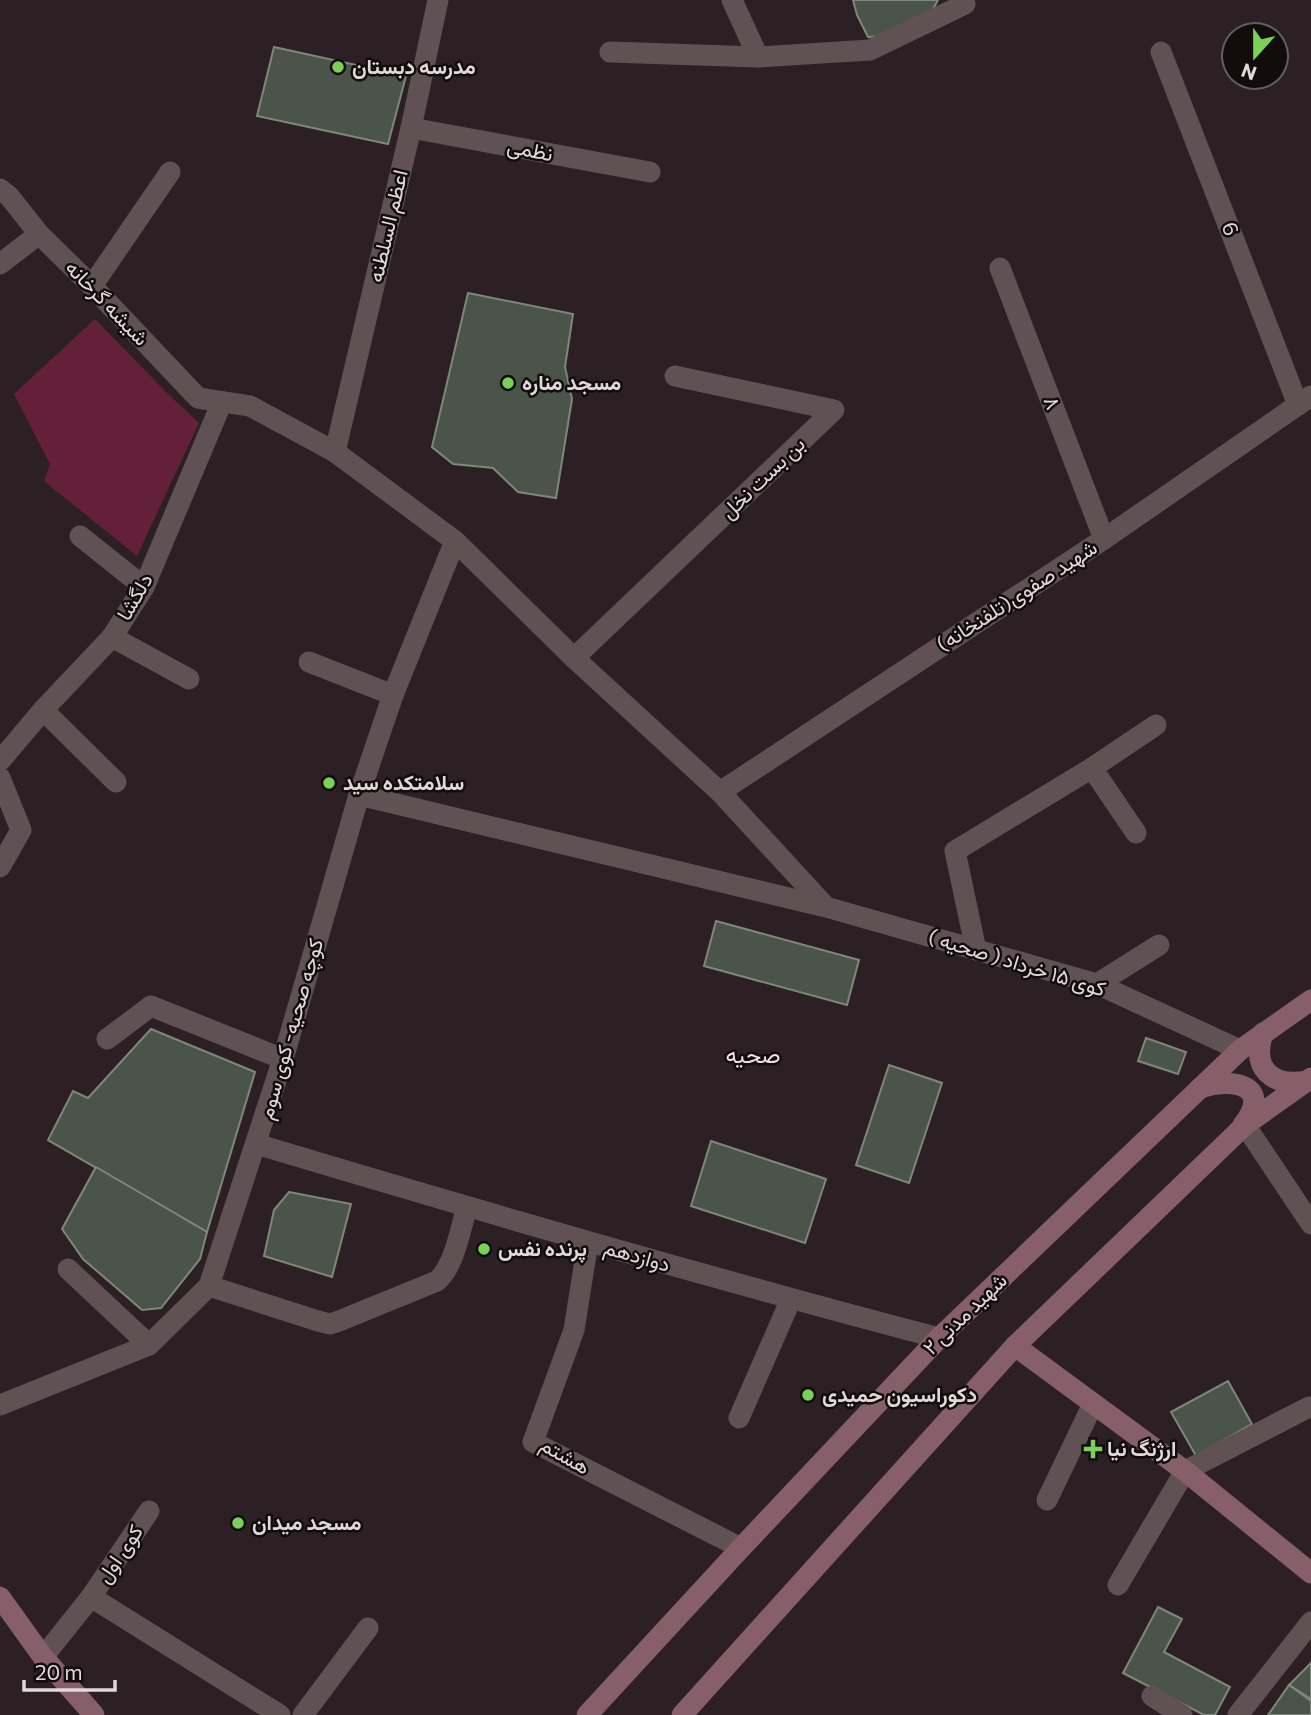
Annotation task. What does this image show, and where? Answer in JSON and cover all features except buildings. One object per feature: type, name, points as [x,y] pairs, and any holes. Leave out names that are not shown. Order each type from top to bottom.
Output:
[{"type":"main road","name":"شهید مدنی ۲","points":[[587,1715],[939,1338],[1240,1050],[1311,1000]]},
{"type":"main road","points":[[1263,1033],[1259,1054],[1267,1073],[1288,1082],[1310,1079]]},
{"type":"main road","points":[[682,1715],[1015,1346],[1240,1130],[1310,1079]]},
{"type":"main road","points":[[1199,1089],[1212,1084],[1234,1083],[1250,1091],[1253,1097],[1252,1109],[1240,1130]]},
{"type":"main road","points":[[1015,1346],[1185,1471],[1310,1572]]},
{"type":"main road","points":[[0,1597],[43,1657],[94,1715]]},
{"type":"street","name":"اعظم السلطنه","points":[[335,452],[411,128],[438,0]]},
{"type":"street","points":[[732,0],[758,57]]},
{"type":"street","points":[[610,52],[758,57],[870,50],[965,4],[963,0]]},
{"type":"street","name":"6","points":[[1161,52],[1305,400]]},
{"type":"street","name":"نظمی","points":[[411,128],[650,172]]},
{"type":"street","points":[[92,286],[170,172]]},
{"type":"street","name":"شیشه گرخانه","points":[[0,189],[9,196],[39,234],[198,398],[250,406],[335,452],[455,541],[574,658],[720,792],[826,907]]},
{"type":"street","points":[[0,264],[39,234]]},
{"type":"street","name":"۸","points":[[1000,268],[1104,539]]},
{"type":"street","name":"بن بست نخل","points":[[574,658],[834,410],[675,376]]},
{"type":"street","name":"شهید صفوی(تلفنخانه)","points":[[720,792],[1104,539],[1305,400]]},
{"type":"street","name":"دلگشا","points":[[0,761],[43,710],[112,637],[144,587],[222,402]]},
{"type":"street","points":[[80,536],[144,587]]},
{"type":"street","name":"کوچه صحیه- کوی سوم","points":[[0,1405],[149,1345],[209,1286],[283,1059],[359,795],[393,695],[455,541]]},
{"type":"street","points":[[112,637],[189,678]]},
{"type":"street","points":[[309,662],[393,695]]},
{"type":"street","points":[[43,710],[116,782]]},
{"type":"street","points":[[976,950],[955,851],[1092,768],[1156,725]]},
{"type":"street","points":[[1092,768],[1136,833]]},
{"type":"street","points":[[0,778],[22,830],[0,867]]},
{"type":"street","name":"کوی ۱۵ خرداد ( صحیه )","points":[[359,795],[826,907],[1097,984],[1240,1050]]},
{"type":"street","points":[[1097,984],[1159,945]]},
{"type":"street","points":[[107,1039],[151,1006],[283,1059]]},
{"type":"street","points":[[1240,1130],[1311,1224]]},
{"type":"street","name":"دوازدهم","points":[[256,1144],[588,1242],[939,1338]]},
{"type":"street","points":[[209,1286],[330,1324],[437,1281],[450,1264],[467,1207]]},
{"type":"street","name":"هشتم","points":[[588,1242],[574,1330],[533,1442],[741,1548]]},
{"type":"street","points":[[68,1269],[149,1345]]},
{"type":"street","points":[[739,1418],[791,1299]]},
{"type":"street","points":[[1047,1500],[1093,1404]]},
{"type":"street","points":[[1118,1584],[1185,1471],[1308,1407]]},
{"type":"street","name":"کوی اول","points":[[43,1657],[91,1597],[149,1511]]},
{"type":"street","name":"کوی اول","points":[[91,1597],[280,1715]]},
{"type":"street","points":[[1238,1715],[1311,1622]]},
{"type":"street","points":[[303,1715],[368,1628]]},
{"type":"street","points":[[1152,1696],[1182,1715]]},
{"type":"shaded area","points":[[95,319],[199,423],[137,556],[44,481],[50,464],[14,394]]},
{"type":"place","name":"مدرسه دبستان","points":[[338,67]]},
{"type":"place","name":"مسجد مناره","points":[[508,383]]},
{"type":"place","name":"سلامتکده سید","points":[[329,783]]},
{"type":"place","name":"پرنده نفس","points":[[484,1249]]},
{"type":"place","name":"دکوراسیون حمیدی","points":[[808,1395]]},
{"type":"place","name":"ارژنگ نیا","points":[[1093,1449]]},
{"type":"place","name":"مسجد میدان","points":[[238,1523]]},
{"type":"district","name":"صحیه","points":[[753,1055]]}]
